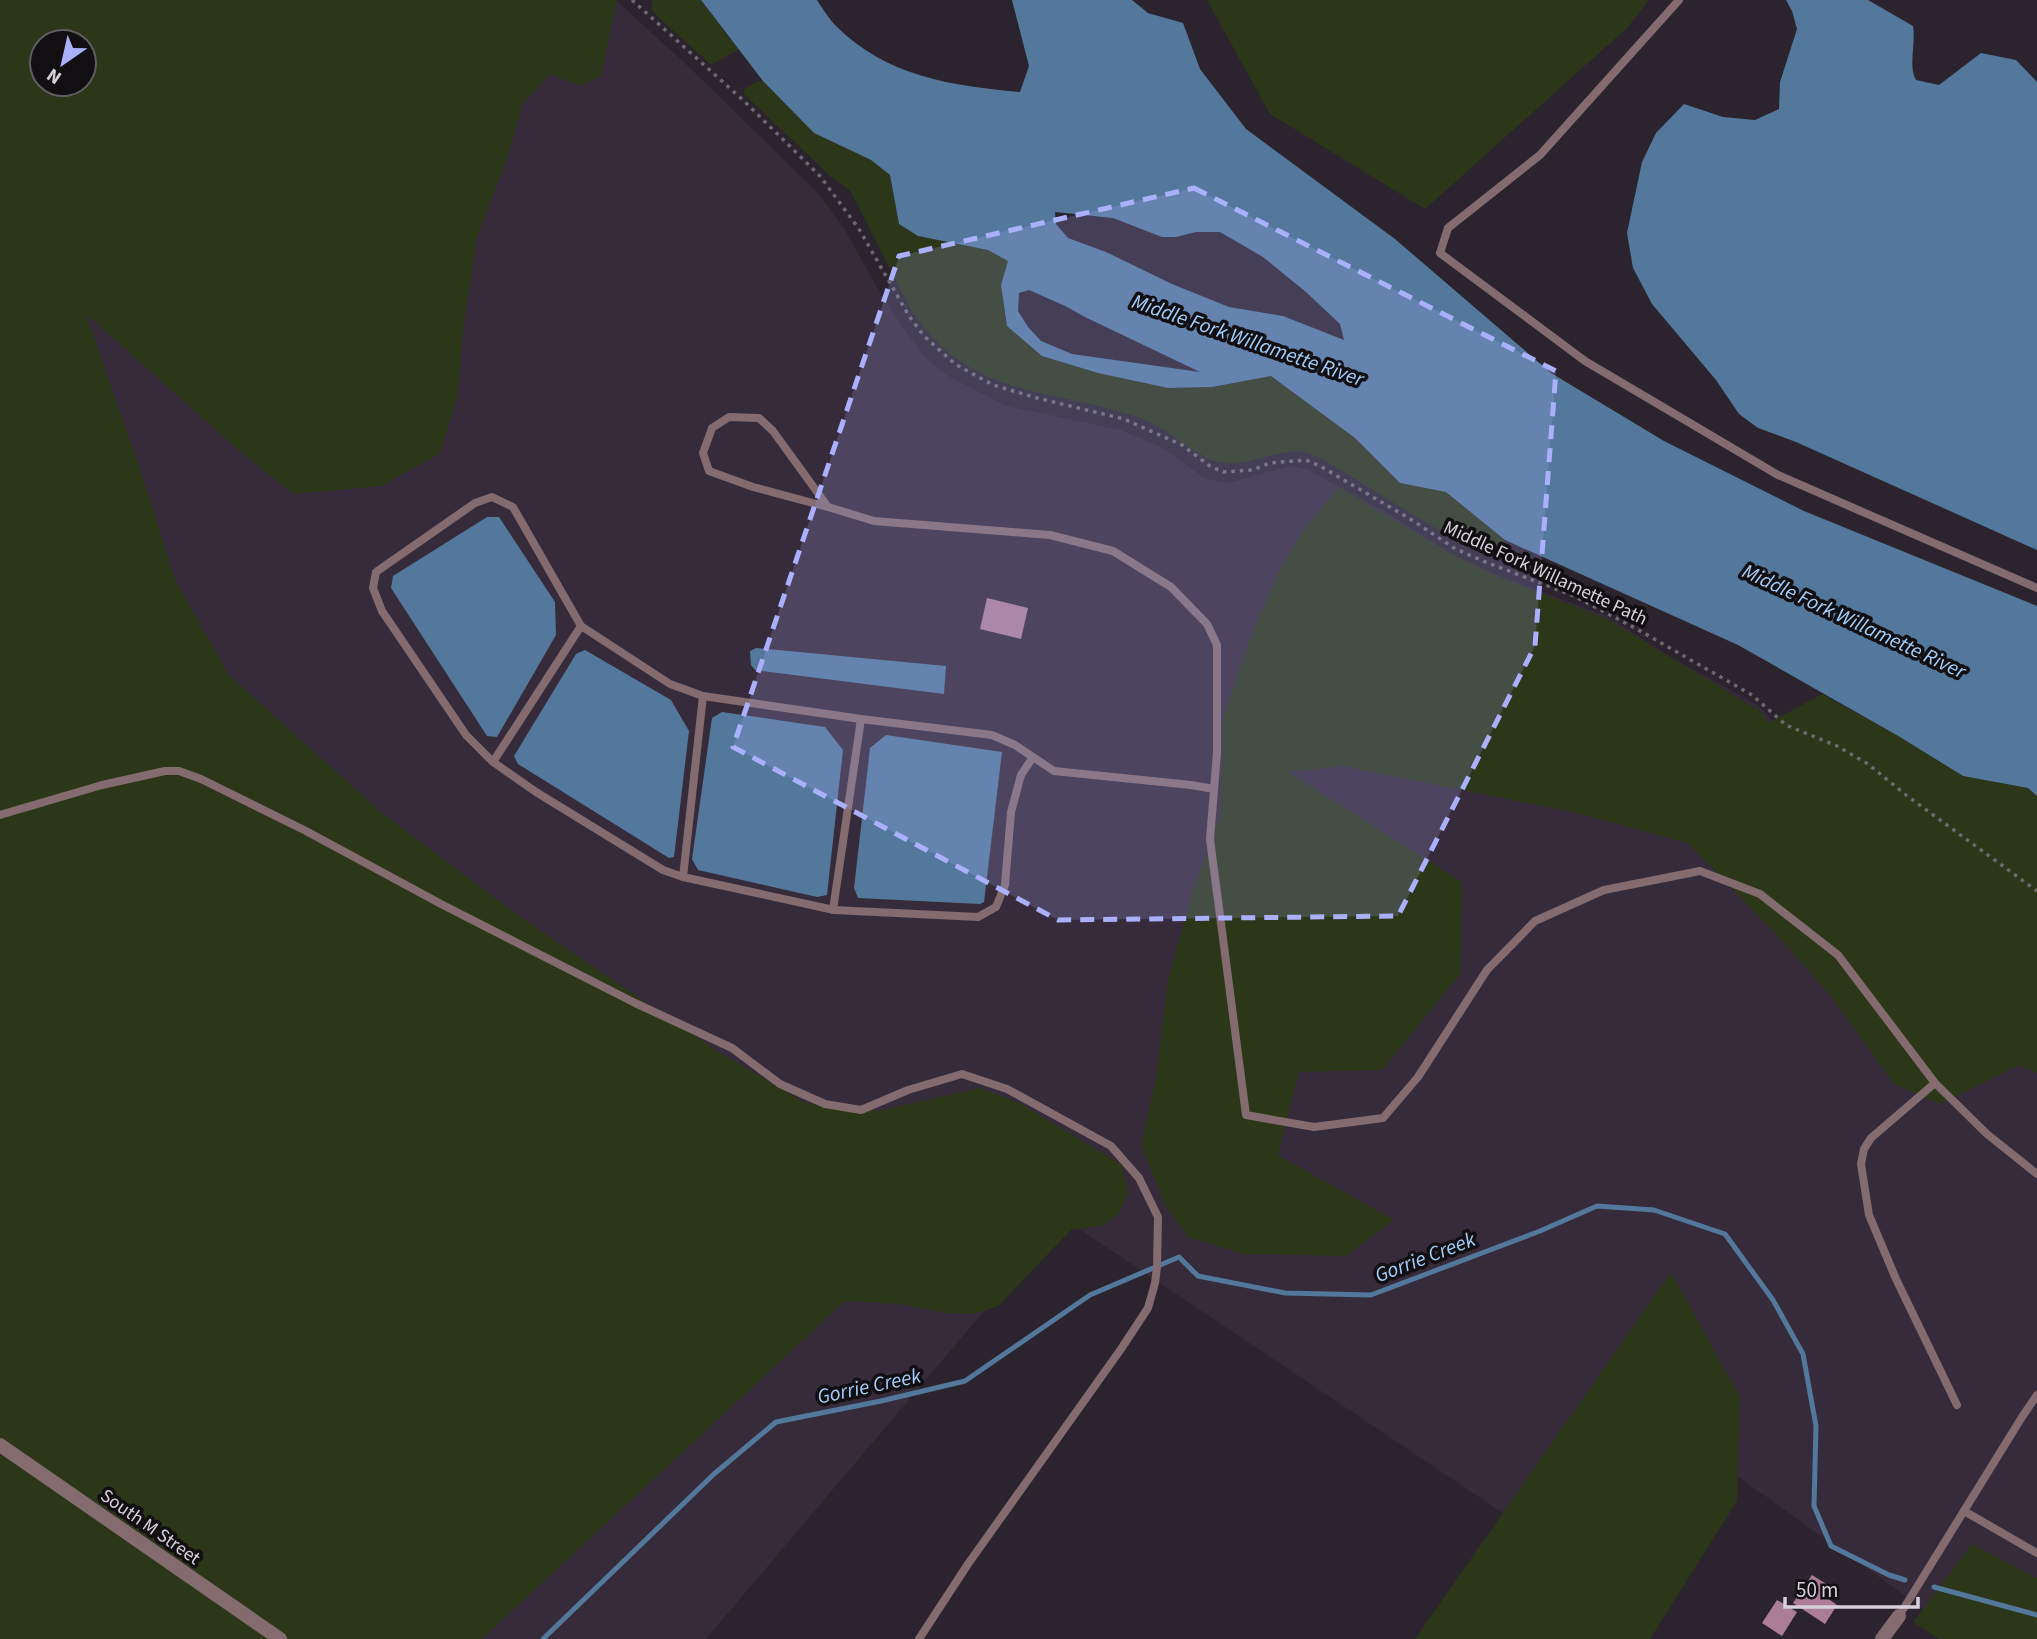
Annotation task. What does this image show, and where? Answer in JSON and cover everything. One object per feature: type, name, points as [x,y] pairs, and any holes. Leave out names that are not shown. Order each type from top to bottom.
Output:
[{"type":"street","name":"South M Street","points":[[0,1446],[280,1639]]},
{"type":"street","points":[[1882,1639],[1899,1616]]},
{"type":"lane","points":[[1679,0],[1540,155],[1448,228],[1440,253],[1585,361],[1778,475],[2037,588]]},
{"type":"lane","points":[[828,506],[773,431],[759,418],[729,417],[712,428],[703,453],[709,471],[753,487],[874,521],[1050,535],[1113,551],[1171,587],[1207,624],[1217,645],[1217,753],[1210,839],[1246,1115],[1314,1127],[1383,1118],[1418,1077],[1488,970],[1535,921],[1604,890],[1700,871],[1760,894],[1838,955],[1935,1083],[1987,1134],[2037,1174]]},
{"type":"lane","points":[[1033,757],[1021,775],[1011,812],[1005,885],[996,907],[978,917],[833,910],[683,877],[663,870],[536,792],[493,762],[466,735],[382,611],[373,588],[376,572],[475,503],[492,497],[513,507],[581,626],[670,684],[703,696],[992,735],[1015,745],[1055,771],[1214,789]]},
{"type":"lane","points":[[493,762],[581,626]]},
{"type":"lane","points":[[683,877],[703,696]]},
{"type":"lane","points":[[833,910],[860,719]]},
{"type":"lane","points":[[0,815],[102,785],[165,771],[179,771],[201,779],[306,831],[440,904],[635,1003],[732,1048],[780,1084],[825,1104],[862,1110],[908,1090],[962,1074],[1007,1089],[1111,1146],[1139,1178],[1158,1217],[1157,1266],[1148,1308],[968,1564],[919,1639]]},
{"type":"lane","points":[[1935,1083],[1871,1139],[1864,1149],[1861,1164],[1870,1215],[1896,1279],[1957,1405]]},
{"type":"lane","points":[[1899,1616],[2037,1395]]},
{"type":"lane","points":[[1964,1511],[2037,1553]]},
{"type":"path","name":"Middle Fork Willamette Path","points":[[632,0],[744,101],[820,176],[859,229],[909,316],[955,365],[993,385],[1124,419],[1182,445],[1210,466],[1223,472],[1252,470],[1270,463],[1306,460],[1313,463],[1412,520],[1454,548],[1574,596],[1752,695],[1786,724],[1837,746],[1868,764],[2037,891]]},
{"type":"highlighted area","points":[[1194,188],[1556,371],[1535,646],[1398,916],[1058,920],[733,747],[899,256]]},
{"type":"shaded area","points":[[616,0],[817,192],[845,230],[880,293],[906,332],[927,359],[948,376],[1006,406],[1120,430],[1161,447],[1206,479],[1228,483],[1290,466],[1308,470],[1384,511],[1450,553],[1494,574],[1607,616],[1669,656],[1757,705],[1771,719],[2037,896],[2037,1639],[1966,1639],[1716,1461],[1631,1599],[1063,1218],[706,1639],[0,1639],[0,248]]},
{"type":"green space","points":[[0,0],[617,0],[601,76],[580,86],[550,74],[522,105],[508,156],[477,237],[463,331],[458,395],[440,453],[382,486],[293,494],[236,448],[86,314],[175,579],[228,674],[381,812],[515,913],[720,1053],[806,1103],[879,1111],[980,1088],[1021,1104],[1122,1165],[1128,1193],[1120,1212],[1105,1225],[1071,1230],[998,1306],[975,1314],[947,1313],[900,1304],[845,1301],[482,1639],[0,1639]]},
{"type":"green space","points":[[652,0],[701,0],[739,49],[711,65],[652,11]]},
{"type":"green space","points":[[1207,0],[1649,0],[1627,28],[1425,209],[1270,114]]},
{"type":"green space","points":[[763,81],[814,133],[871,160],[890,175],[899,223],[918,236],[988,250],[1008,261],[1001,285],[1042,356],[1098,373],[1168,388],[1212,387],[1271,376],[1355,438],[1400,483],[1446,492],[1505,540],[1498,558],[1446,534],[1314,455],[1287,452],[1245,462],[1215,461],[1143,419],[1015,386],[971,368],[931,336],[912,312],[850,190],[831,177],[744,94],[744,89]]},
{"type":"green space","points":[[1339,487],[1448,552],[1489,573],[1605,618],[1760,711],[1769,723],[1822,694],[1963,776],[2028,788],[2037,796],[2037,1073],[2019,1065],[1940,1104],[1894,1084],[1833,999],[1787,946],[1688,843],[1577,813],[1343,766],[1288,772],[1462,882],[1461,973],[1382,1070],[1299,1072],[1278,1155],[1394,1220],[1346,1256],[1243,1254],[1188,1237],[1166,1207],[1141,1145],[1156,1078],[1168,980],[1193,891],[1221,813],[1223,718],[1249,642],[1277,575],[1302,532]]},
{"type":"green space","points":[[1671,1272],[1740,1397],[1737,1501],[1650,1639],[1415,1639]]},
{"type":"green space","points":[[1972,1544],[2037,1578],[2037,1639],[1939,1639],[1913,1622]]},
{"type":"water","name":"Middle Fork Willamette River","points":[[701,0],[817,0],[833,23],[856,43],[899,68],[946,82],[1020,92],[1029,66],[1012,0],[1132,0],[1148,13],[1183,23],[1200,69],[1246,129],[1395,239],[1551,373],[1664,441],[1804,511],[2037,606],[2037,796],[2028,788],[1963,776],[1738,645],[1505,540],[1446,492],[1400,483],[1355,438],[1271,376],[1212,387],[1168,388],[1098,373],[1042,356],[1007,326],[1001,285],[1008,261],[988,250],[918,236],[899,224],[890,175],[871,160],[814,133],[763,81]],"holes":[[[1055,212],[1113,218],[1162,237],[1220,232],[1263,257],[1306,292],[1340,324],[1344,340],[1283,316],[1229,307],[1172,284],[1106,252],[1068,238],[1056,224]],[[1029,290],[1065,306],[1200,372],[1072,354],[1041,341],[1018,311],[1019,293]]]},
{"type":"water","points":[[1786,0],[1868,0],[1913,26],[1913,68],[1916,80],[1939,85],[1981,53],[2016,60],[2037,82],[2037,550],[1796,442],[1758,428],[1739,414],[1716,380],[1652,304],[1633,268],[1627,233],[1642,162],[1656,133],[1684,104],[1723,117],[1755,120],[1779,109],[1780,82],[1797,29]]},
{"type":"water","points":[[487,517],[499,517],[555,602],[556,635],[497,737],[487,736],[391,588],[393,576]]},
{"type":"water","points":[[756,648],[946,666],[944,694],[755,670],[751,665],[750,651]]},
{"type":"water","points":[[585,650],[671,700],[689,731],[674,857],[669,858],[518,764],[514,756],[576,654]]},
{"type":"water","points":[[722,712],[825,727],[843,750],[827,895],[817,897],[698,870],[692,859],[712,718]]},
{"type":"water","points":[[886,735],[1002,752],[984,902],[980,904],[858,898],[854,888],[870,748]]},
{"type":"building","points":[[987,598],[1028,608],[1021,639],[980,629]]},
{"type":"building","points":[[1812,1575],[1831,1587],[1826,1597],[1837,1605],[1825,1624],[1793,1603]]},
{"type":"building","points":[[1777,1600],[1797,1612],[1782,1636],[1762,1623]]},
{"type":"waterway","name":"Gorrie Creek","points":[[543,1639],[714,1474],[776,1422],[965,1381],[1090,1295],[1179,1257],[1198,1276],[1285,1293],[1371,1295],[1540,1231],[1597,1206],[1654,1210],[1725,1234],[1773,1300],[1803,1354],[1816,1426],[1814,1506],[1831,1546],[1889,1575],[1905,1580]]},
{"type":"waterway","name":"Gorrie Creek","points":[[1934,1587],[2037,1615]]}]
